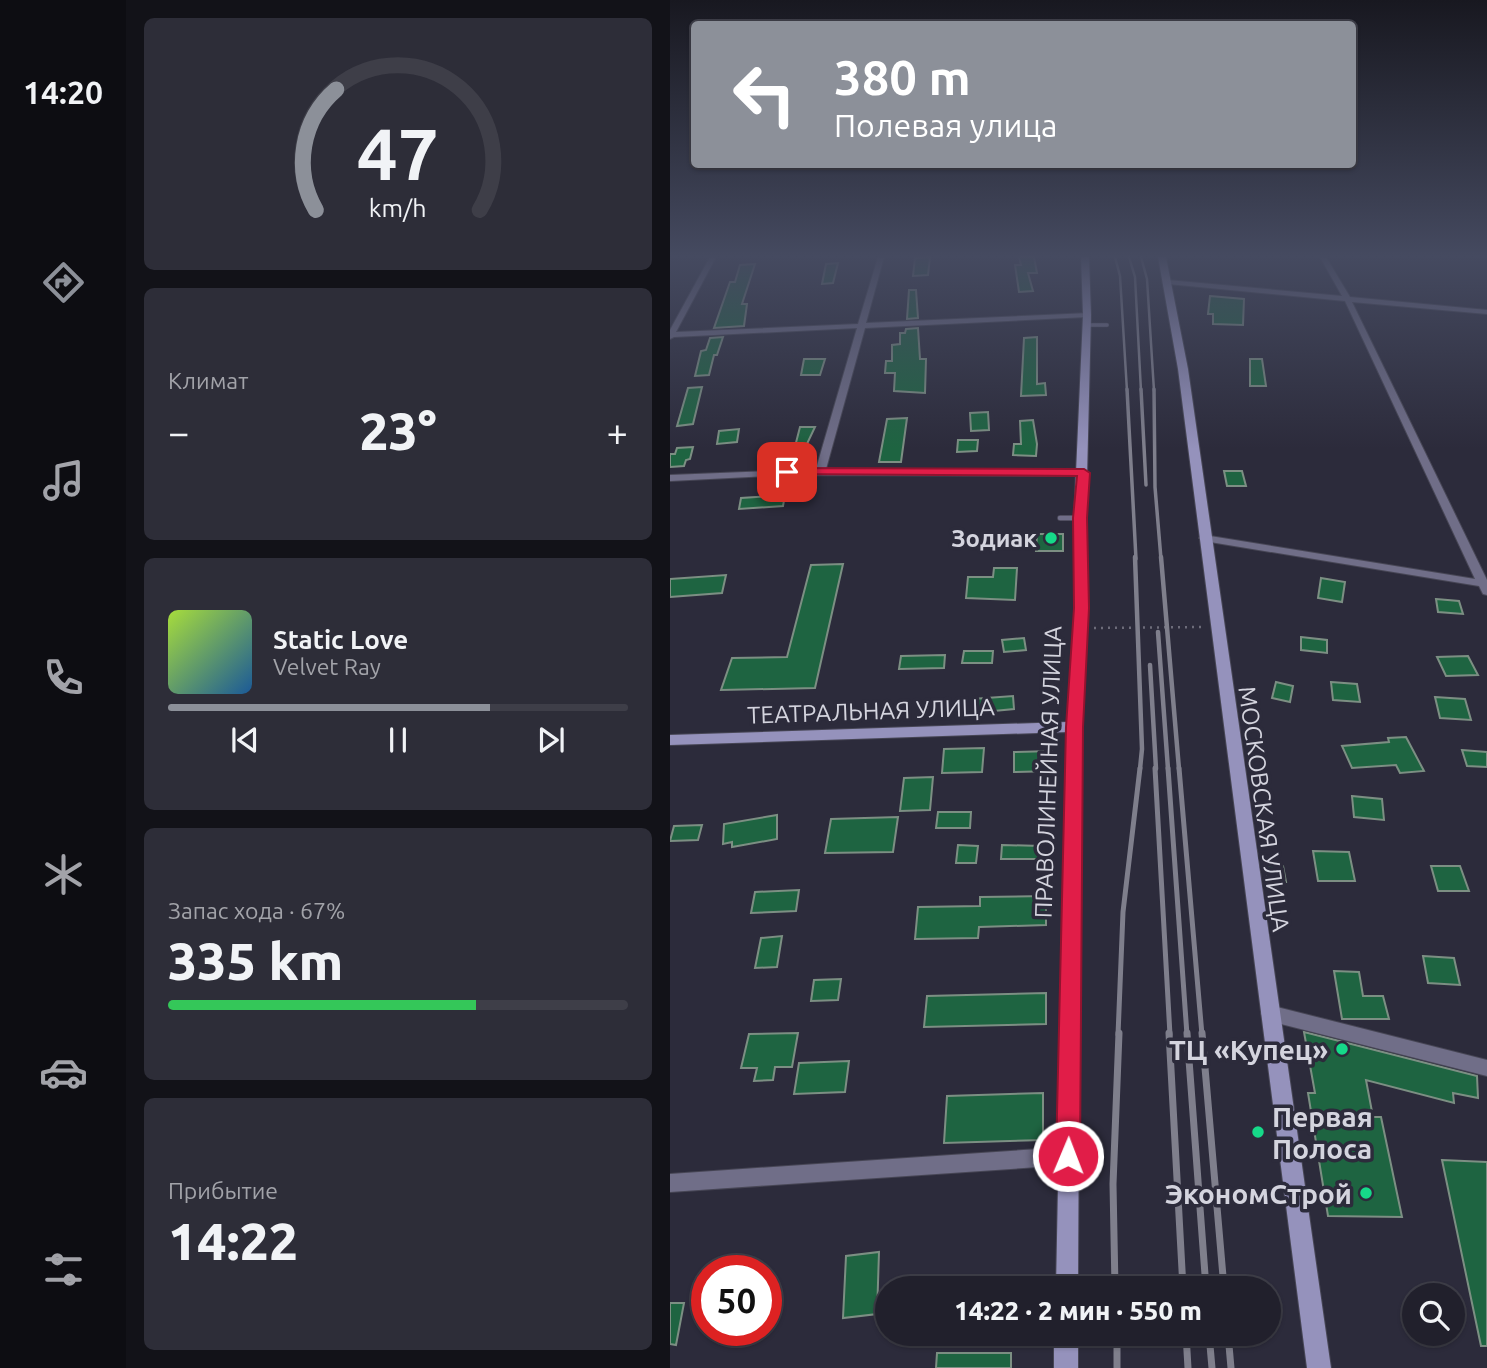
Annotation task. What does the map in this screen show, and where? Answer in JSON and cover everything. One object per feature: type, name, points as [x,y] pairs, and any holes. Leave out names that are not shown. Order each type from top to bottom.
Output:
[{"type":"main road","name":"ПРАВОЛИНЕЙНАЯ УЛИЦА","points":[[1067,1276],[1074,727],[1080,629],[1080,518],[1084,473],[1087,321]]},
{"type":"main road","name":"МОСКОВСКАЯ УЛИЦА","points":[[1175,321],[1319,1368]]},
{"type":"main road","name":"ТЕАТРАЛЬНАЯ УЛИЦА","points":[[670,740],[1074,727]]},
{"type":"main road","points":[[1066,1346],[1066,1368]]},
{"type":"street","points":[[820,473],[862,321]]},
{"type":"street","points":[[670,336],[1063,321]]},
{"type":"street","points":[[1358,321],[1485,586]]},
{"type":"street","points":[[670,478],[787,472],[1084,473]]},
{"type":"street","points":[[1204,538],[1485,586]]},
{"type":"street","points":[[1268,1013],[1487,1068]]},
{"type":"street","points":[[670,1183],[1068,1156]]},
{"type":"lane","points":[[1090,321],[1107,325]]},
{"type":"lane","points":[[1060,518],[1080,518]]},
{"type":"path","points":[[1080,629],[1217,627]]},
{"type":"building","points":[[716,321],[745,321],[744,326],[714,328]]},
{"type":"building","points":[[1213,321],[1243,321],[1243,325],[1213,324]]},
{"type":"building","points":[[918,328],[920,359],[926,359],[925,393],[894,391],[895,373],[885,373],[886,361],[892,361],[892,345],[900,344],[900,333],[905,333],[906,329]]},
{"type":"building","points":[[723,337],[717,355],[714,355],[709,375],[695,376],[701,351],[706,350],[710,338]]},
{"type":"building","points":[[1037,337],[1037,384],[1045,383],[1046,395],[1021,396],[1024,338]]},
{"type":"building","points":[[804,359],[825,359],[820,375],[801,375]]},
{"type":"building","points":[[1250,359],[1262,359],[1266,386],[1250,386]]},
{"type":"building","points":[[702,387],[693,424],[677,426],[688,388]]},
{"type":"building","points":[[988,412],[989,430],[971,431],[970,413]]},
{"type":"building","points":[[907,418],[901,462],[879,462],[887,419]]},
{"type":"building","points":[[1033,420],[1036,456],[1013,455],[1014,444],[1021,444],[1020,421]]},
{"type":"building","points":[[800,427],[815,427],[796,467],[793,467],[790,466]]},
{"type":"building","points":[[739,429],[737,442],[717,444],[719,431]]},
{"type":"building","points":[[958,440],[978,440],[977,451],[957,452]]},
{"type":"building","points":[[693,447],[690,459],[686,460],[684,466],[670,467],[670,454],[675,454],[677,448]]},
{"type":"building","points":[[1224,471],[1242,471],[1246,486],[1227,486]]},
{"type":"building","points":[[785,495],[783,506],[739,509],[741,498]]},
{"type":"building","points":[[1037,534],[1063,534],[1063,551],[1036,551]]},
{"type":"building","points":[[843,564],[815,688],[721,690],[732,658],[787,657],[811,565]]},
{"type":"building","points":[[994,568],[1017,568],[1015,600],[966,598],[968,577],[993,577]]},
{"type":"building","points":[[726,575],[722,593],[670,597],[670,579]]},
{"type":"building","points":[[1321,578],[1345,582],[1342,602],[1318,598]]},
{"type":"building","points":[[1436,599],[1459,601],[1463,614],[1438,612]]},
{"type":"building","points":[[1301,637],[1327,640],[1327,653],[1301,650]]},
{"type":"building","points":[[1024,638],[1026,650],[1004,652],[1002,640]]},
{"type":"building","points":[[964,651],[993,651],[992,663],[962,663]]},
{"type":"building","points":[[945,655],[944,668],[899,669],[901,656]]},
{"type":"building","points":[[1468,656],[1478,675],[1446,676],[1437,657]]},
{"type":"building","points":[[1276,682],[1293,686],[1290,702],[1272,698]]},
{"type":"building","points":[[1331,682],[1357,684],[1360,702],[1333,700]]},
{"type":"building","points":[[1013,696],[1014,709],[973,713],[973,699]]},
{"type":"building","points":[[1435,697],[1465,699],[1471,720],[1440,718]]},
{"type":"building","points":[[1406,737],[1424,771],[1400,773],[1396,765],[1352,768],[1342,746],[1389,742],[1388,738]]},
{"type":"building","points":[[984,748],[982,772],[942,773],[944,749]]},
{"type":"building","points":[[1462,750],[1487,752],[1487,767],[1467,766]]},
{"type":"building","points":[[1052,751],[1053,771],[1014,772],[1014,752]]},
{"type":"building","points":[[933,777],[930,810],[900,811],[904,778]]},
{"type":"building","points":[[1352,796],[1382,799],[1384,820],[1354,817]]},
{"type":"building","points":[[938,812],[971,812],[970,828],[936,828]]},
{"type":"building","points":[[777,815],[777,839],[732,847],[732,842],[723,844],[724,824]]},
{"type":"building","points":[[898,817],[893,852],[825,853],[831,819]]},
{"type":"building","points":[[702,825],[698,840],[670,841],[674,826]]},
{"type":"building","points":[[958,845],[978,846],[976,863],[956,863]]},
{"type":"building","points":[[1002,845],[1041,846],[1041,859],[1001,859]]},
{"type":"building","points":[[1313,851],[1349,852],[1355,881],[1318,881]]},
{"type":"building","points":[[1266,865],[1283,866],[1286,882],[1268,882]]},
{"type":"building","points":[[1431,866],[1460,866],[1469,891],[1438,891]]},
{"type":"building","points":[[799,890],[796,911],[751,913],[755,892]]},
{"type":"building","points":[[1046,896],[1046,925],[979,927],[978,938],[915,939],[918,907],[980,906],[980,897]]},
{"type":"building","points":[[782,936],[777,967],[755,968],[761,938]]},
{"type":"building","points":[[1423,956],[1454,958],[1460,985],[1428,983]]},
{"type":"building","points":[[1334,971],[1359,972],[1363,996],[1383,996],[1389,1019],[1342,1019]]},
{"type":"building","points":[[841,979],[838,1000],[811,1001],[814,980]]},
{"type":"building","points":[[1046,993],[1046,1024],[924,1027],[927,996]]},
{"type":"building","points":[[1304,1032],[1477,1076],[1478,1098],[1453,1093],[1454,1103],[1366,1080],[1373,1117],[1381,1117],[1402,1217],[1328,1216],[1308,1093],[1315,1093]]},
{"type":"building","points":[[798,1033],[792,1067],[775,1067],[773,1080],[754,1081],[757,1068],[741,1068],[749,1034]]},
{"type":"building","points":[[849,1061],[845,1092],[794,1094],[799,1063]]},
{"type":"building","points":[[1043,1093],[1043,1140],[944,1143],[947,1096]]},
{"type":"building","points":[[1442,1160],[1487,1162],[1487,1346],[1481,1346]]},
{"type":"building","points":[[879,1252],[878,1276],[875,1276],[875,1314],[843,1318],[846,1256]]},
{"type":"building","points":[[670,1303],[684,1303],[676,1345],[670,1344]]},
{"type":"building","points":[[937,1353],[1011,1353],[1011,1368],[936,1368]]},
{"type":"railway","points":[[1123,321],[1127,391]]},
{"type":"railway","points":[[1137,321],[1141,391]]},
{"type":"railway","points":[[1150,321],[1154,391]]},
{"type":"railway","points":[[1127,389],[1136,559]]},
{"type":"railway","points":[[1141,389],[1146,485]]},
{"type":"railway","points":[[1154,389],[1155,487],[1161,559]]},
{"type":"railway","points":[[1135,557],[1142,749],[1140,769]]},
{"type":"railway","points":[[1161,557],[1179,769]]},
{"type":"railway","points":[[1158,632],[1168,769]]},
{"type":"railway","points":[[1150,665],[1156,769]]},
{"type":"railway","points":[[1118,1035],[1123,912],[1140,768]]},
{"type":"railway","points":[[1155,768],[1170,1035]]},
{"type":"railway","points":[[1168,768],[1187,1035]]},
{"type":"railway","points":[[1179,768],[1202,1035]]},
{"type":"railway","points":[[1115,1276],[1113,1184],[1119,1033]]},
{"type":"railway","points":[[1169,1033],[1182,1276]]},
{"type":"railway","points":[[1187,1033],[1205,1276]]},
{"type":"railway","points":[[1202,1033],[1223,1276]]},
{"type":"railway","points":[[1117,1346],[1117,1368]]},
{"type":"railway","points":[[1187,1346],[1188,1368]]},
{"type":"railway","points":[[1210,1346],[1212,1368]]},
{"type":"railway","points":[[1229,1346],[1231,1368]]},
{"type":"place","name":"Зодиак","points":[[1051,538]]},
{"type":"place","name":"ТЦ «Купец»","points":[[1342,1049]]},
{"type":"place","name":"Первая Полоса","points":[[1258,1132]]},
{"type":"place","name":"ЭкономСтрой","points":[[1366,1193]]},
{"type":"route","points":[[787,472],[1084,473],[1080,518],[1082,608],[1074,727],[1068,1156]]}]
